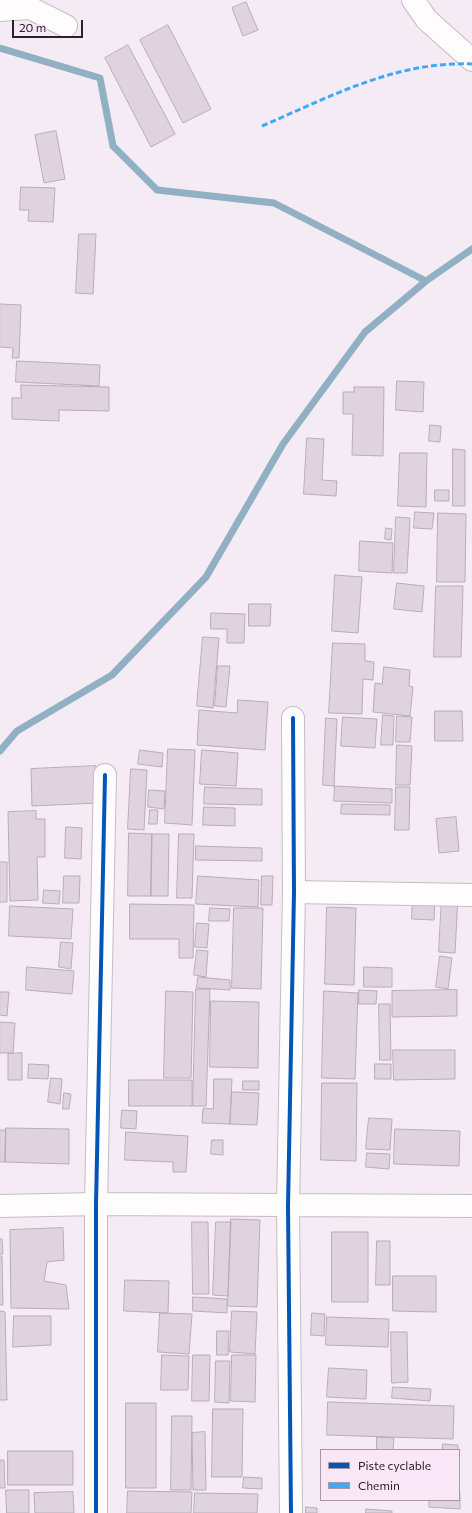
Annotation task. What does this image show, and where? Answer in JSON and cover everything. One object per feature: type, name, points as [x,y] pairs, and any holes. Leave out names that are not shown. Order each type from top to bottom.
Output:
[{"type":"street","points":[[412,0],[427,20],[472,60]]},
{"type":"street","points":[[0,10],[30,8],[66,26]]},
{"type":"street","points":[[291,1513],[288,1206],[294,892],[294,718]]},
{"type":"street","points":[[96,1513],[96,1204],[106,774]]},
{"type":"street","points":[[294,892],[472,895]]},
{"type":"street","points":[[0,1206],[96,1204],[472,1206]]},
{"type":"building","points":[[246,2],[258,30],[243,36],[232,8]]},
{"type":"building","points":[[168,25],[211,109],[183,123],[140,40]]},
{"type":"building","points":[[128,45],[175,134],[151,147],[105,58]]},
{"type":"building","points":[[56,131],[65,179],[44,183],[35,135]]},
{"type":"building","points":[[21,187],[55,188],[53,222],[28,221],[29,210],[20,210]]},
{"type":"building","points":[[79,234],[96,234],[93,294],[76,293]]},
{"type":"building","points":[[0,304],[21,305],[19,358],[12,358],[13,348],[0,347]]},
{"type":"building","points":[[17,361],[100,365],[99,386],[16,382]]},
{"type":"building","points":[[397,381],[424,382],[423,412],[396,410]]},
{"type":"building","points":[[21,385],[109,387],[109,411],[59,410],[59,421],[12,419],[12,398],[21,398]]},
{"type":"building","points":[[354,387],[384,387],[383,456],[352,455],[353,414],[343,414],[343,392],[354,392]]},
{"type":"building","points":[[430,425],[441,426],[440,442],[429,441]]},
{"type":"building","points":[[307,438],[324,439],[322,480],[337,481],[336,496],[304,494]]},
{"type":"building","points":[[453,449],[465,450],[465,506],[453,506]]},
{"type":"building","points":[[400,453],[427,453],[426,507],[398,506]]},
{"type":"building","points":[[435,490],[449,490],[449,501],[435,501]]},
{"type":"building","points":[[415,512],[434,513],[432,529],[414,528]]},
{"type":"building","points":[[438,513],[466,514],[465,582],[437,582]]},
{"type":"building","points":[[396,517],[410,518],[407,573],[394,573]]},
{"type":"building","points":[[386,528],[392,529],[391,540],[385,539]]},
{"type":"building","points":[[360,541],[393,543],[392,573],[359,571]]},
{"type":"building","points":[[335,575],[362,577],[358,633],[332,631]]},
{"type":"building","points":[[397,583],[424,586],[422,612],[394,609]]},
{"type":"building","points":[[436,586],[463,586],[461,657],[434,657]]},
{"type":"building","points":[[249,604],[271,604],[270,626],[249,626]]},
{"type":"building","points":[[211,613],[245,614],[244,643],[227,643],[227,629],[211,629]]},
{"type":"building","points":[[203,637],[219,638],[213,708],[197,706]]},
{"type":"building","points":[[333,643],[365,644],[365,661],[374,662],[373,680],[363,679],[362,714],[329,713]]},
{"type":"building","points":[[218,666],[230,666],[226,707],[215,706]]},
{"type":"building","points":[[384,667],[410,670],[409,686],[413,687],[410,716],[373,712],[375,683],[382,684]]},
{"type":"building","points":[[238,700],[268,702],[265,750],[197,745],[199,710],[237,713]]},
{"type":"building","points":[[435,711],[462,711],[463,741],[435,741]]},
{"type":"building","points":[[383,715],[394,716],[393,745],[381,745]]},
{"type":"building","points":[[397,716],[412,717],[410,742],[396,742]]},
{"type":"building","points":[[343,717],[377,719],[375,748],[341,746]]},
{"type":"building","points":[[326,718],[337,719],[334,786],[323,785]]},
{"type":"building","points":[[397,745],[412,746],[410,785],[396,785]]},
{"type":"building","points":[[168,749],[195,750],[192,825],[165,823]]},
{"type":"building","points":[[140,750],[163,753],[162,767],[138,764]]},
{"type":"building","points":[[202,750],[238,753],[236,786],[200,784]]},
{"type":"building","points":[[96,766],[98,803],[32,806],[31,769]]},
{"type":"building","points":[[131,769],[147,770],[144,830],[128,829]]},
{"type":"building","points":[[335,786],[392,789],[392,803],[334,801]]},
{"type":"building","points":[[205,787],[262,789],[262,805],[204,804]]},
{"type":"building","points":[[396,787],[410,787],[409,830],[395,830]]},
{"type":"building","points":[[149,790],[165,791],[164,809],[148,807]]},
{"type":"building","points":[[342,804],[390,805],[390,815],[341,814]]},
{"type":"building","points":[[204,807],[235,808],[235,826],[203,825]]},
{"type":"building","points":[[150,810],[158,810],[157,824],[149,824]]},
{"type":"building","points":[[36,811],[36,819],[45,819],[45,857],[37,857],[38,900],[10,901],[8,812]]},
{"type":"building","points":[[456,817],[459,851],[439,853],[436,819]]},
{"type":"building","points":[[66,827],[82,828],[81,859],[65,858]]},
{"type":"building","points":[[129,833],[152,834],[151,896],[128,896]]},
{"type":"building","points":[[152,834],[169,834],[168,896],[151,896]]},
{"type":"building","points":[[179,834],[194,834],[192,898],[177,898]]},
{"type":"building","points":[[196,846],[262,848],[262,861],[196,860]]},
{"type":"building","points":[[0,862],[7,862],[7,902],[0,902]]},
{"type":"building","points":[[64,876],[80,876],[79,903],[63,903]]},
{"type":"building","points":[[198,876],[259,880],[258,907],[196,904]]},
{"type":"building","points":[[262,876],[273,876],[272,905],[261,905]]},
{"type":"building","points":[[44,890],[60,891],[59,904],[43,903]]},
{"type":"building","points":[[442,896],[458,897],[455,953],[439,952]]},
{"type":"building","points":[[413,899],[435,900],[434,920],[412,919]]},
{"type":"building","points":[[130,904],[194,905],[193,958],[179,958],[179,939],[130,939]]},
{"type":"building","points":[[10,906],[73,909],[71,939],[9,936]]},
{"type":"building","points":[[327,907],[356,908],[354,985],[325,984]]},
{"type":"building","points":[[210,908],[230,909],[229,921],[209,921]]},
{"type":"building","points":[[234,908],[263,908],[261,989],[232,988]]},
{"type":"building","points":[[197,923],[209,924],[207,948],[195,947]]},
{"type":"building","points":[[61,942],[73,943],[71,969],[59,967]]},
{"type":"building","points":[[197,950],[208,951],[206,977],[194,975]]},
{"type":"building","points":[[440,956],[452,958],[448,989],[436,987]]},
{"type":"building","points":[[27,967],[74,971],[72,994],[26,990]]},
{"type":"building","points":[[364,967],[392,968],[392,987],[364,987]]},
{"type":"building","points":[[198,977],[230,980],[230,990],[197,988]]},
{"type":"building","points":[[196,989],[210,989],[206,1106],[193,1106]]},
{"type":"building","points":[[359,990],[377,991],[376,1004],[359,1004]]},
{"type":"building","points":[[457,990],[457,1016],[392,1017],[392,991]]},
{"type":"building","points":[[166,991],[193,992],[191,1078],[164,1078]]},
{"type":"building","points":[[324,991],[358,993],[355,1079],[322,1078]]},
{"type":"building","points":[[0,992],[9,992],[7,1016],[0,1015]]},
{"type":"building","points":[[211,1001],[259,1002],[258,1068],[210,1067]]},
{"type":"building","points":[[379,1004],[390,1004],[391,1060],[380,1060]]},
{"type":"building","points":[[0,1022],[15,1023],[13,1053],[0,1053]]},
{"type":"building","points":[[393,1050],[455,1050],[455,1079],[394,1080]]},
{"type":"building","points":[[22,1053],[22,1080],[8,1080],[8,1054]]},
{"type":"building","points":[[29,1064],[49,1065],[48,1079],[28,1078]]},
{"type":"building","points":[[375,1064],[391,1064],[391,1079],[375,1079]]},
{"type":"building","points":[[51,1078],[62,1079],[60,1104],[48,1102]]},
{"type":"building","points":[[214,1079],[232,1079],[230,1124],[202,1123],[203,1108],[213,1109]]},
{"type":"building","points":[[129,1080],[192,1080],[192,1106],[129,1106]]},
{"type":"building","points":[[243,1081],[259,1081],[259,1090],[243,1090]]},
{"type":"building","points":[[322,1083],[357,1083],[356,1161],[321,1160]]},
{"type":"building","points":[[232,1092],[259,1093],[257,1125],[230,1124]]},
{"type":"building","points":[[64,1093],[71,1094],[69,1109],[63,1109]]},
{"type":"building","points":[[122,1110],[137,1111],[136,1129],[121,1128]]},
{"type":"building","points":[[369,1118],[392,1119],[390,1150],[366,1149]]},
{"type":"building","points":[[6,1128],[69,1129],[69,1164],[5,1162]]},
{"type":"building","points":[[395,1129],[460,1131],[459,1166],[394,1164]]},
{"type":"building","points":[[0,1130],[6,1130],[5,1162],[0,1162]]},
{"type":"building","points":[[126,1132],[188,1136],[186,1172],[173,1172],[173,1162],[125,1160]]},
{"type":"building","points":[[212,1140],[223,1140],[223,1155],[211,1154]]},
{"type":"building","points":[[367,1153],[390,1154],[389,1169],[366,1167]]},
{"type":"building","points":[[231,1219],[260,1220],[257,1307],[228,1306]]},
{"type":"building","points":[[192,1222],[208,1222],[209,1294],[193,1294]]},
{"type":"building","points":[[216,1222],[231,1222],[228,1296],[213,1295]]},
{"type":"building","points":[[63,1228],[64,1260],[47,1262],[44,1281],[66,1285],[69,1309],[11,1308],[10,1230]]},
{"type":"building","points":[[332,1232],[368,1232],[368,1302],[332,1302]]},
{"type":"building","points":[[0,1239],[2,1239],[3,1254],[0,1254]]},
{"type":"building","points":[[377,1241],[390,1241],[390,1285],[376,1285]]},
{"type":"building","points":[[0,1256],[2,1256],[3,1305],[0,1305]]},
{"type":"building","points":[[393,1276],[436,1276],[436,1312],[393,1311]]},
{"type":"building","points":[[125,1280],[169,1281],[168,1313],[124,1311]]},
{"type":"building","points":[[193,1297],[227,1299],[227,1313],[193,1311]]},
{"type":"building","points":[[0,1311],[5,1312],[7,1400],[0,1400]]},
{"type":"building","points":[[232,1311],[257,1312],[255,1354],[230,1352]]},
{"type":"building","points":[[160,1313],[192,1314],[189,1354],[158,1352]]},
{"type":"building","points":[[312,1313],[325,1314],[324,1336],[311,1335]]},
{"type":"building","points":[[14,1316],[51,1316],[51,1345],[13,1347]]},
{"type":"building","points":[[327,1317],[389,1319],[388,1347],[326,1345]]},
{"type":"building","points":[[217,1331],[229,1331],[228,1355],[217,1355]]},
{"type":"building","points":[[391,1332],[407,1332],[408,1382],[392,1383]]},
{"type":"building","points":[[162,1355],[189,1356],[188,1390],[161,1390]]},
{"type":"building","points":[[193,1355],[210,1355],[209,1401],[192,1401]]},
{"type":"building","points":[[232,1355],[256,1355],[255,1402],[231,1401]]},
{"type":"building","points":[[216,1361],[230,1361],[229,1403],[215,1402]]},
{"type":"building","points":[[329,1368],[367,1370],[366,1399],[327,1397]]},
{"type":"building","points":[[393,1387],[431,1389],[430,1401],[392,1398]]},
{"type":"building","points":[[328,1402],[454,1406],[453,1439],[327,1435]]},
{"type":"building","points":[[126,1403],[156,1403],[156,1488],[126,1488]]},
{"type":"building","points":[[213,1409],[243,1409],[242,1477],[212,1477]]},
{"type":"building","points":[[172,1416],[192,1416],[191,1490],[171,1490]]},
{"type":"building","points":[[205,1432],[206,1490],[193,1490],[192,1433]]},
{"type":"building","points":[[377,1437],[394,1438],[393,1449],[377,1449]]},
{"type":"building","points":[[443,1444],[458,1445],[458,1449],[443,1449]]},
{"type":"building","points":[[8,1451],[73,1451],[73,1485],[8,1485]]},
{"type":"building","points":[[0,1460],[4,1460],[5,1488],[0,1488]]},
{"type":"building","points":[[244,1477],[262,1478],[262,1489],[243,1488]]},
{"type":"building","points":[[6,1490],[29,1490],[29,1513],[7,1513]]},
{"type":"building","points":[[128,1491],[192,1492],[191,1513],[127,1513]]},
{"type":"building","points":[[73,1492],[74,1513],[35,1513],[34,1493]]},
{"type":"building","points":[[195,1493],[258,1494],[257,1513],[194,1513]]},
{"type":"building","points":[[429,1501],[460,1501],[460,1509],[429,1507]]},
{"type":"building","points":[[306,1507],[317,1508],[317,1513],[306,1513]]},
{"type":"building","points":[[366,1509],[392,1511],[392,1513],[366,1513]]},
{"type":"waterway","points":[[0,48],[100,78],[113,146],[157,190],[274,203],[426,281]]},
{"type":"waterway","points":[[0,751],[17,731],[112,675],[206,577],[283,444],[365,332],[426,281],[472,249]]},
{"type":"marked path","points":[[262,126],[338,93],[390,75],[416,68],[472,64]]},
{"type":"cycle path","points":[[291,1513],[288,1206],[294,892],[293,718]]},
{"type":"cycle path","points":[[96,1513],[96,1204],[105,775]]}]
